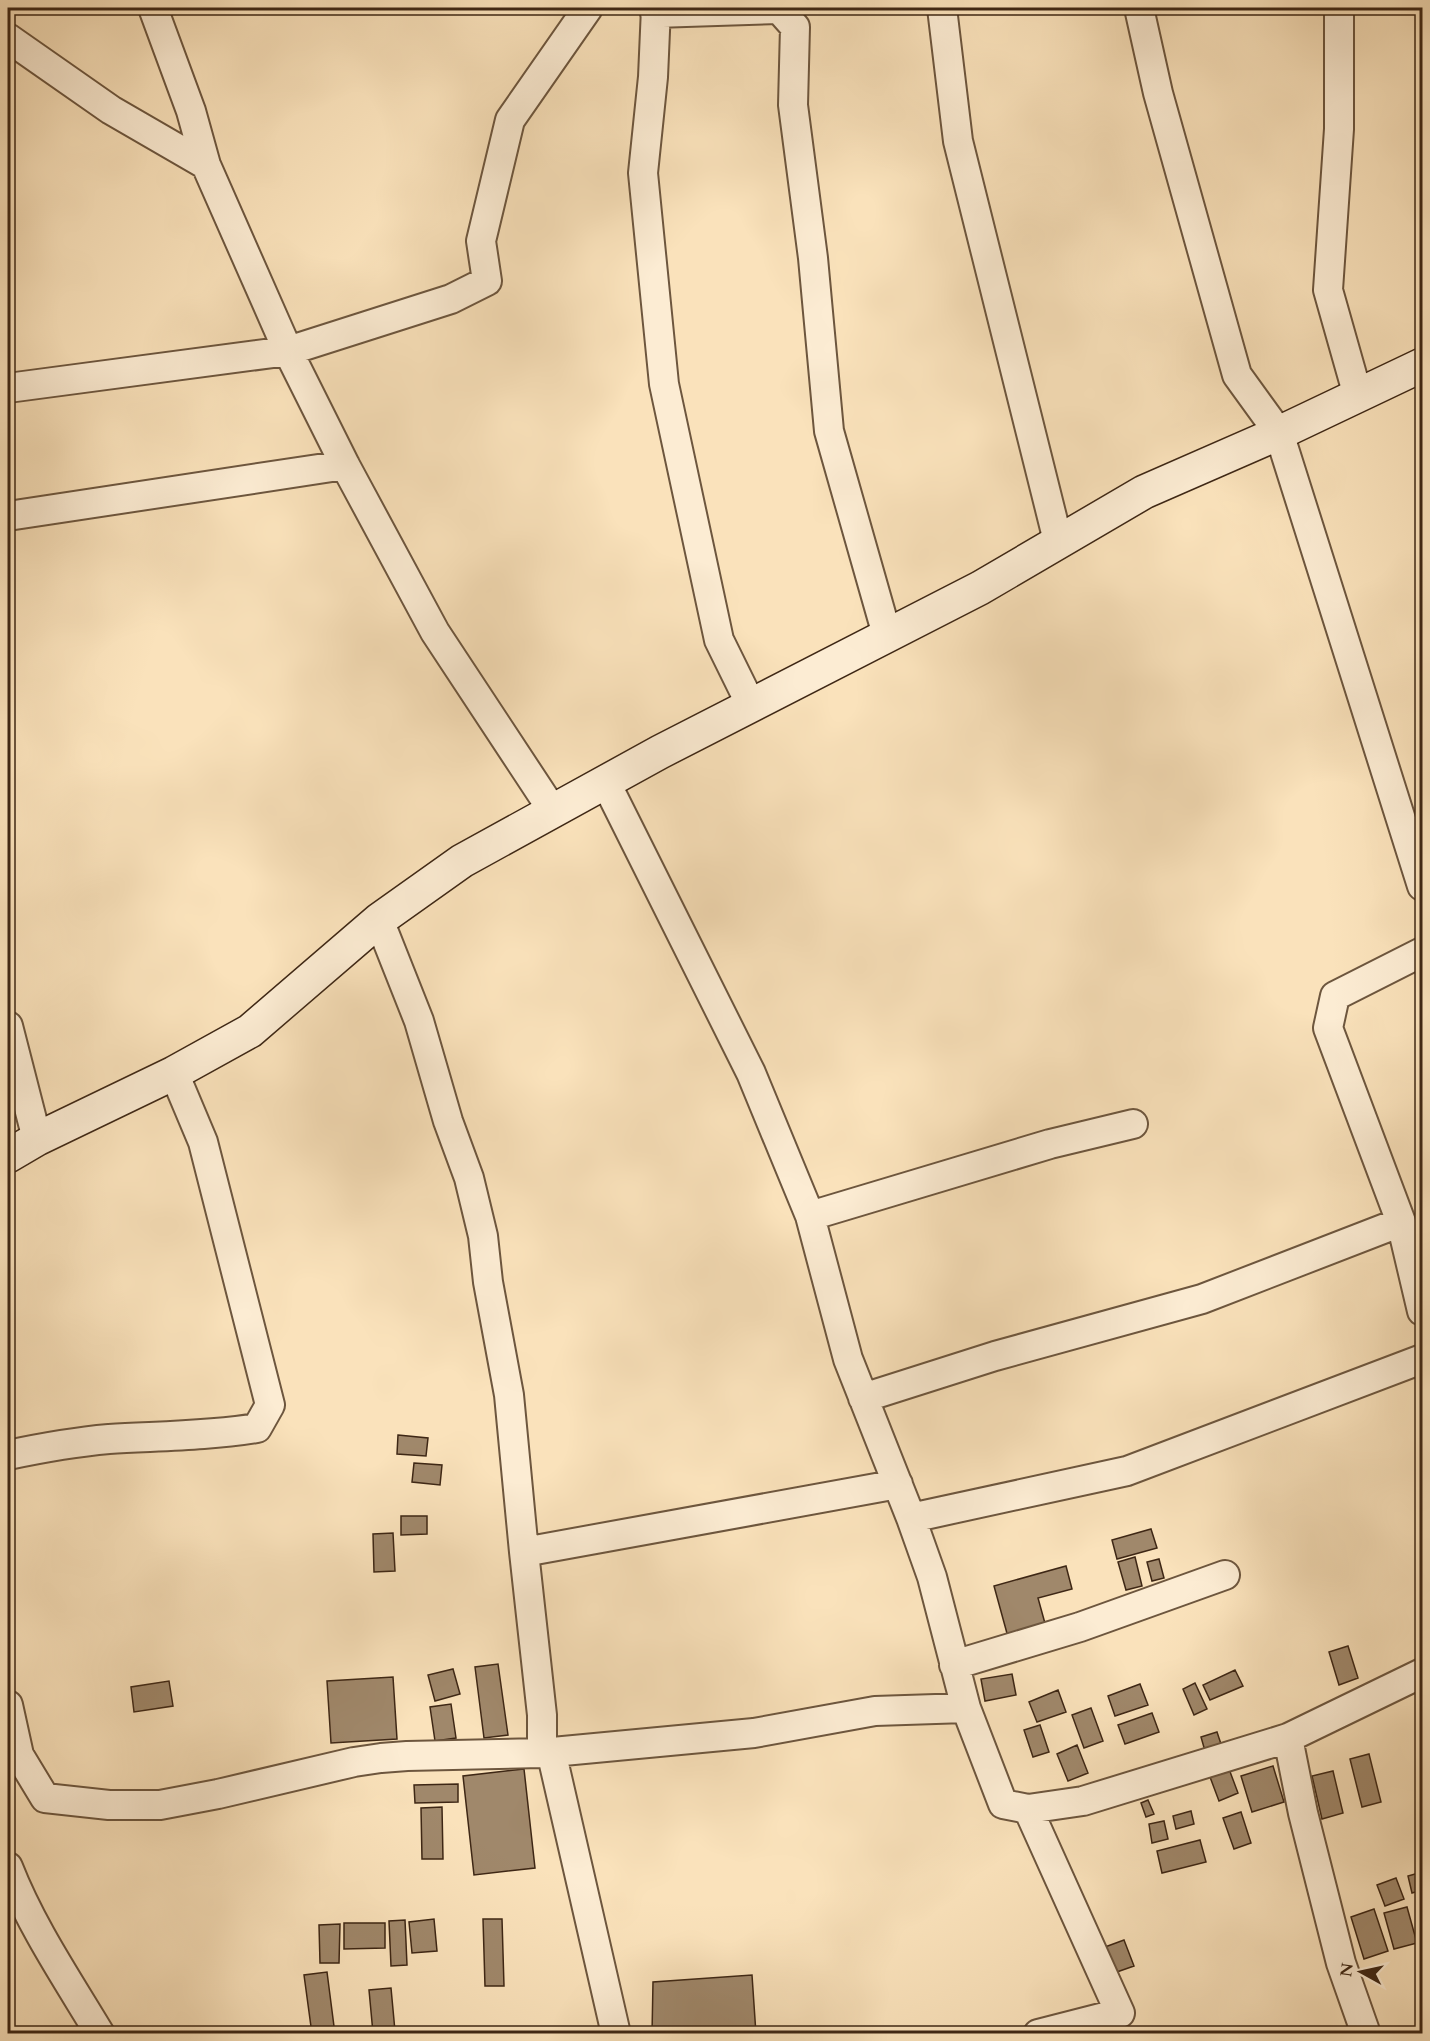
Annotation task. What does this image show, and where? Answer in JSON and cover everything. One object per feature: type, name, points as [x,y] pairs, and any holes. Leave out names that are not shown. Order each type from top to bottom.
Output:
[{"type":"street","points":[[153,8],[190,111],[206,165],[288,351],[345,465],[435,632],[553,811]]},
{"type":"street","points":[[8,388],[288,351],[451,299],[487,281],[481,240],[510,120],[588,8]]},
{"type":"street","points":[[942,8],[958,141],[1058,541]]},
{"type":"street","points":[[1140,8],[1158,93],[1237,375],[1279,433],[1422,886]]},
{"type":"street","points":[[1339,8],[1339,129],[1328,290],[1358,396]]},
{"type":"street","points":[[751,705],[719,640],[664,384],[643,173],[653,77],[655,10],[779,9],[795,27],[793,105],[813,258],[829,431],[887,635]]},
{"type":"street","points":[[8,38],[111,110],[206,165]]},
{"type":"street","points":[[8,1156],[37,1139],[174,1073],[250,1031],[379,920],[462,861],[660,752],[980,588],[1144,492],[1279,433],[1422,365]]},
{"type":"street","points":[[8,516],[345,465]]},
{"type":"street","points":[[606,783],[751,1073],[810,1216],[848,1359],[932,1577],[966,1708],[1003,1803],[1028,1809],[1083,1801],[1288,1738],[1422,1673]]},
{"type":"street","points":[[379,920],[419,1021],[448,1121],[469,1178],[483,1236],[488,1282],[509,1395],[547,1752],[616,2034]]},
{"type":"street","points":[[1422,952],[1335,996],[1328,1028],[1401,1222],[1422,1311]]},
{"type":"street","points":[[8,1026],[37,1139]]},
{"type":"street","points":[[8,1455],[107,1440],[257,1428],[270,1405],[202,1142],[174,1073]]},
{"type":"street","points":[[810,1216],[1050,1144],[1133,1124]]},
{"type":"street","points":[[863,1398],[995,1356],[1202,1299],[1401,1222]]},
{"type":"street","points":[[911,1518],[1127,1471],[1422,1359]]},
{"type":"street","points":[[524,1552],[898,1484]]},
{"type":"street","points":[[954,1665],[1080,1627],[1225,1575]]},
{"type":"street","points":[[8,1705],[13,1755],[45,1798],[109,1806],[160,1805],[381,1758],[547,1752],[754,1732],[875,1711],[966,1708]]},
{"type":"street","points":[[1288,1738],[1303,1813],[1341,1963],[1366,2034]]},
{"type":"street","points":[[1028,1809],[1080,1921],[1123,2024],[1038,2034]]},
{"type":"street","points":[[8,1867],[21,1901],[100,2034]]},
{"type":"building","points":[[398,1435],[428,1438],[426,1456],[397,1454]]},
{"type":"building","points":[[414,1463],[442,1465],[440,1485],[412,1482]]},
{"type":"building","points":[[401,1516],[427,1516],[427,1534],[401,1535]]},
{"type":"building","points":[[1151,1529],[1157,1548],[1117,1559],[1112,1540]]},
{"type":"building","points":[[393,1533],[395,1571],[374,1572],[373,1534]]},
{"type":"building","points":[[1135,1557],[1142,1586],[1126,1590],[1118,1562]]},
{"type":"building","points":[[1159,1559],[1164,1578],[1152,1581],[1147,1562]]},
{"type":"building","points":[[1066,1566],[1072,1589],[1038,1598],[1046,1627],[1008,1637],[994,1586]]},
{"type":"building","points":[[1348,1646],[1358,1678],[1339,1685],[1329,1652]]},
{"type":"building","points":[[498,1664],[508,1735],[484,1738],[475,1667]]},
{"type":"building","points":[[453,1669],[460,1694],[435,1701],[428,1675]]},
{"type":"building","points":[[1235,1670],[1243,1686],[1210,1700],[1203,1685]]},
{"type":"building","points":[[1012,1674],[1016,1695],[985,1701],[981,1679]]},
{"type":"building","points":[[393,1677],[397,1739],[331,1743],[327,1681]]},
{"type":"building","points":[[169,1681],[173,1706],[134,1712],[131,1687]]},
{"type":"building","points":[[1195,1683],[1207,1709],[1194,1715],[1183,1689]]},
{"type":"building","points":[[1140,1684],[1148,1705],[1115,1716],[1108,1696]]},
{"type":"building","points":[[1058,1690],[1066,1712],[1037,1722],[1029,1702]]},
{"type":"building","points":[[451,1704],[456,1738],[435,1741],[430,1707]]},
{"type":"building","points":[[1091,1708],[1103,1741],[1084,1748],[1072,1715]]},
{"type":"building","points":[[1152,1713],[1159,1732],[1125,1744],[1118,1725]]},
{"type":"building","points":[[1040,1725],[1049,1752],[1033,1757],[1024,1730]]},
{"type":"building","points":[[1217,1732],[1224,1753],[1207,1758],[1201,1737]]},
{"type":"building","points":[[1077,1745],[1088,1773],[1068,1781],[1057,1754]]},
{"type":"building","points":[[1369,1754],[1381,1802],[1362,1807],[1350,1759]]},
{"type":"building","points":[[1273,1766],[1284,1802],[1252,1812],[1241,1776]]},
{"type":"building","points":[[524,1769],[535,1868],[474,1875],[463,1776]]},
{"type":"building","points":[[1229,1769],[1238,1793],[1219,1801],[1210,1777]]},
{"type":"building","points":[[1333,1771],[1343,1813],[1322,1819],[1312,1776]]},
{"type":"building","points":[[458,1784],[458,1802],[415,1803],[414,1785]]},
{"type":"building","points":[[1148,1800],[1154,1814],[1146,1817],[1141,1803]]},
{"type":"building","points":[[442,1807],[443,1859],[422,1859],[421,1808]]},
{"type":"building","points":[[1191,1811],[1194,1824],[1176,1829],[1173,1816]]},
{"type":"building","points":[[1241,1812],[1251,1843],[1234,1849],[1223,1818]]},
{"type":"building","points":[[1164,1821],[1168,1839],[1152,1843],[1149,1824]]},
{"type":"building","points":[[1200,1840],[1206,1862],[1162,1873],[1157,1851]]},
{"type":"building","points":[[1422,1872],[1422,1890],[1412,1893],[1408,1876]]},
{"type":"building","points":[[1396,1878],[1404,1899],[1385,1906],[1377,1885]]},
{"type":"building","points":[[1407,1907],[1417,1943],[1394,1949],[1384,1913]]},
{"type":"building","points":[[1374,1909],[1388,1951],[1364,1959],[1351,1917]]},
{"type":"building","points":[[434,1919],[437,1951],[412,1953],[409,1922]]},
{"type":"building","points":[[483,1919],[502,1919],[504,1986],[485,1986]]},
{"type":"building","points":[[405,1920],[407,1965],[391,1966],[389,1921]]},
{"type":"building","points":[[344,1923],[385,1923],[385,1948],[344,1949]]},
{"type":"building","points":[[340,1924],[339,1963],[320,1963],[319,1925]]},
{"type":"building","points":[[1124,1940],[1134,1966],[1114,1973],[1105,1947]]},
{"type":"building","points":[[327,1972],[335,2034],[312,2034],[304,1975]]},
{"type":"building","points":[[752,1975],[756,2034],[652,2034],[653,1982]]},
{"type":"building","points":[[391,1988],[395,2031],[373,2033],[369,1990]]}]
